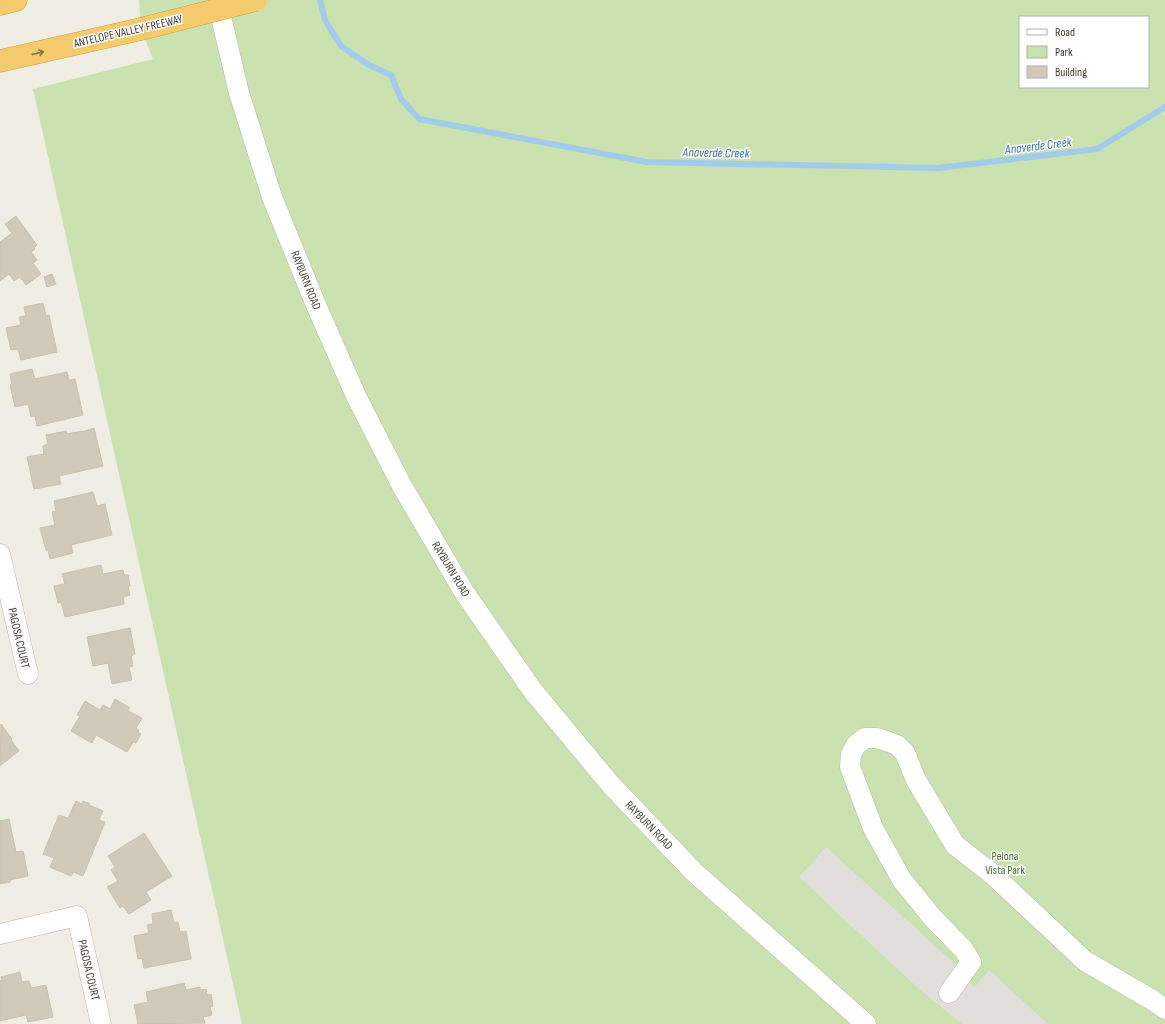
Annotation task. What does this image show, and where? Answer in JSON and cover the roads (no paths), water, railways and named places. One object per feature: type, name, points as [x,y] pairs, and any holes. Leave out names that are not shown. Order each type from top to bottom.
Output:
[{"type":"highway","points":[[0,4],[16,0]]},
{"type":"highway","name":"ANTELOPE VALLEY FREEWAY","points":[[0,61],[141,29],[256,0]]},
{"type":"street","name":"RAYBURN ROAD","points":[[217,0],[239,93],[272,196],[316,305],[356,396],[402,486],[464,592],[533,691],[611,785],[694,872],[866,1024]]},
{"type":"street","name":"PAGOSA COURT","points":[[0,554],[28,674]]},
{"type":"street","points":[[949,993],[970,962],[964,950],[932,917],[902,880],[873,828],[850,767],[850,754],[856,744],[865,738],[877,738],[897,745],[905,753],[916,780],[955,845],[990,873],[1085,961],[1154,1001],[1165,1009]]},
{"type":"street","name":"PAGOSA COURT","points":[[0,934],[77,916],[101,1024]]},
{"type":"waterway","name":"Anaverde Creek","points":[[320,0],[325,20],[341,46],[369,65],[391,75],[401,99],[419,119],[647,162],[938,168],[1097,149],[1165,107]]},
{"type":"park label","name":"Pelona Vista Park","points":[[1005,863]]}]
